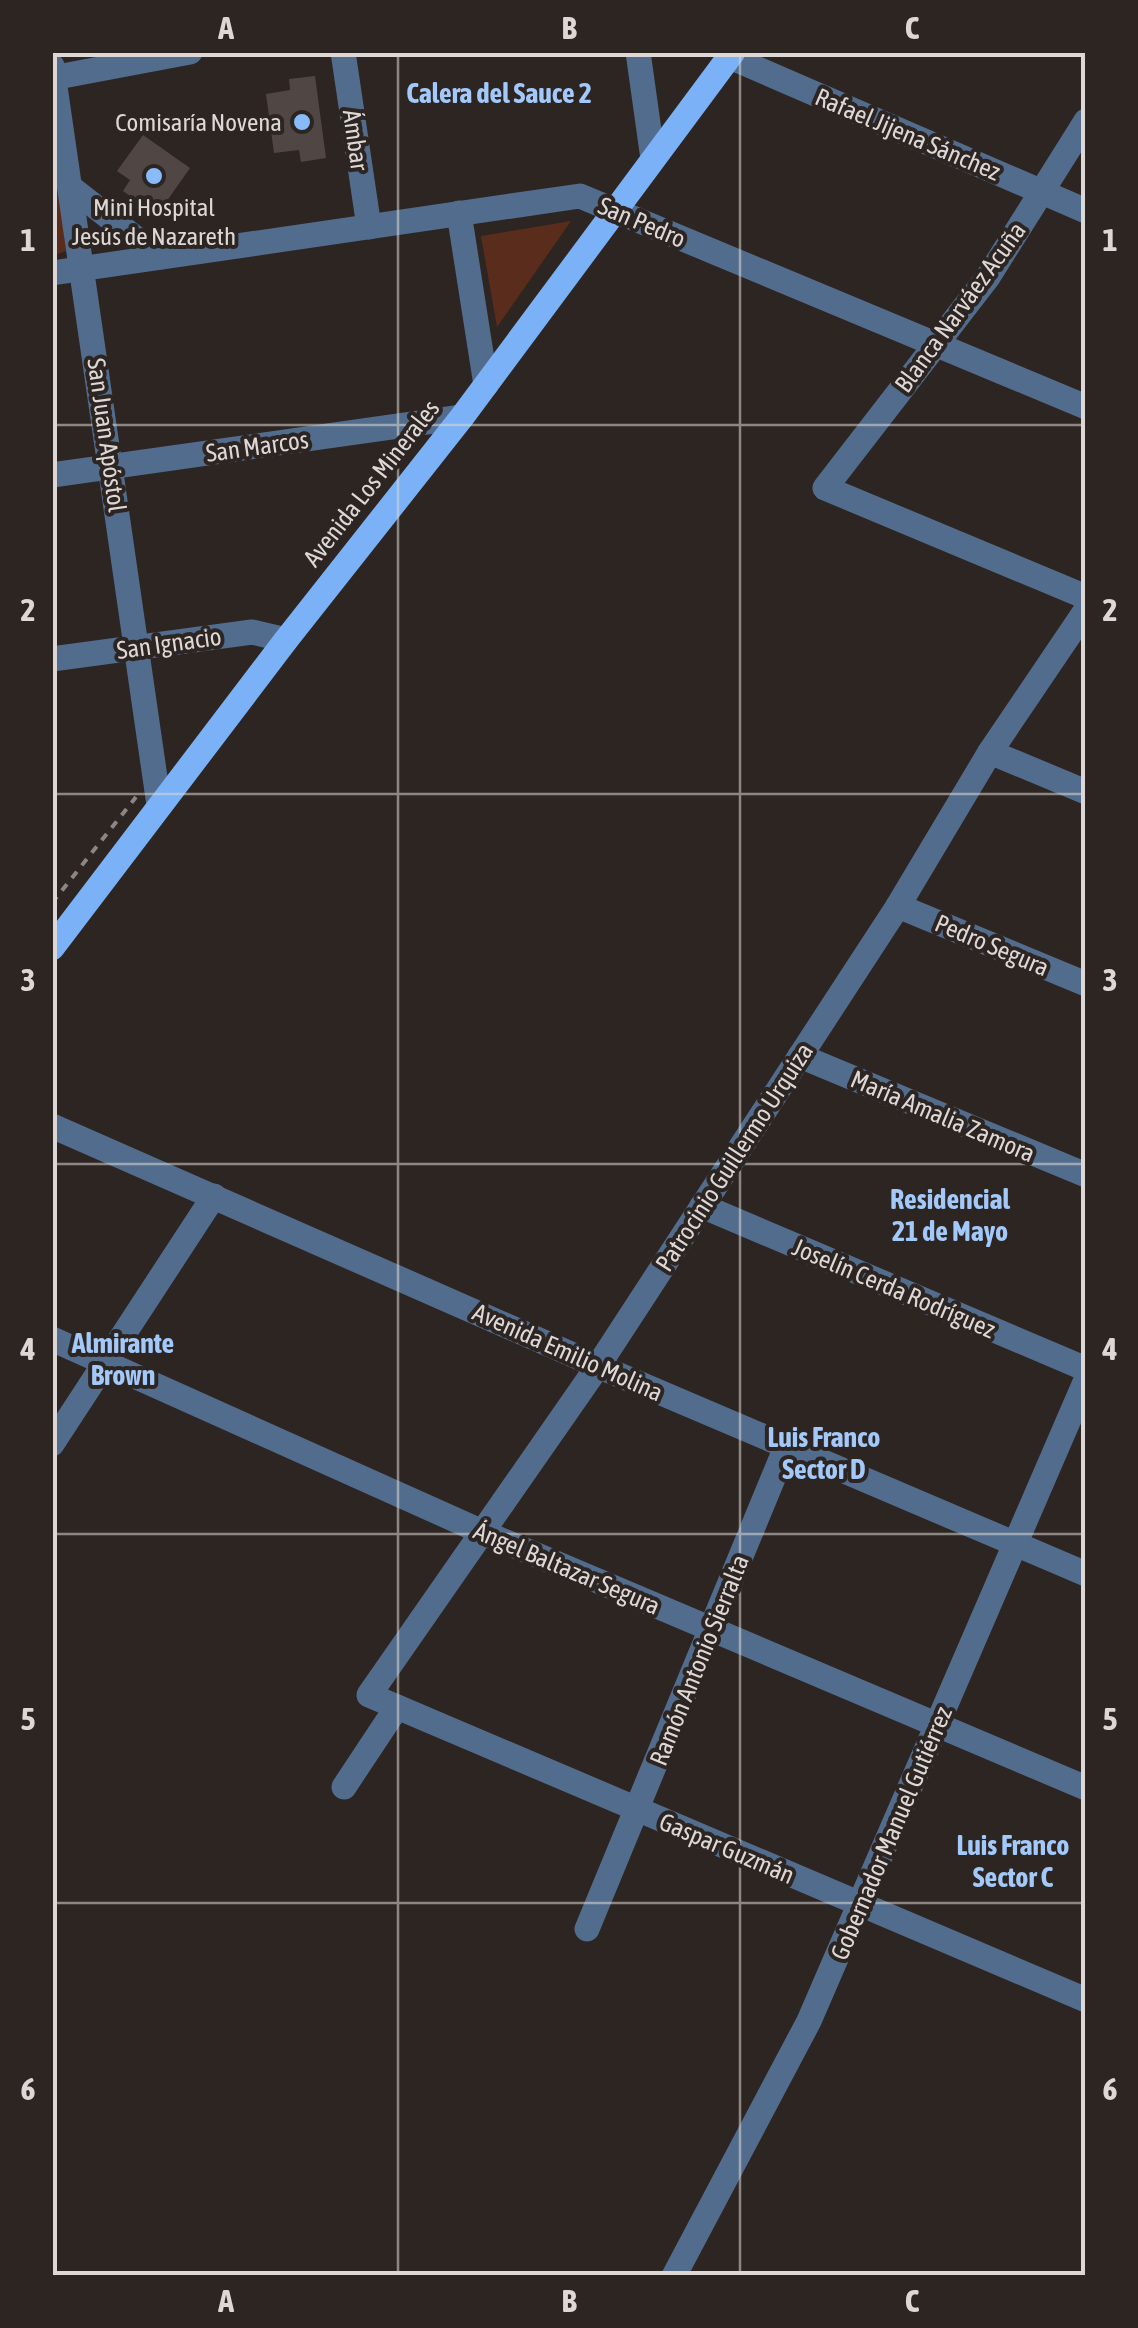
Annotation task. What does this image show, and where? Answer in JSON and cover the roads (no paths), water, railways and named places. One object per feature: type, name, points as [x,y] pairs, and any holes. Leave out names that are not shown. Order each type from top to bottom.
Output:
[{"type":"main road","name":"Avenida Los Minerales","points":[[52,948],[286,640],[462,417],[732,55]]},
{"type":"street","points":[[53,74],[190,52]]},
{"type":"street","name":"Ámbar","points":[[343,52],[368,227]]},
{"type":"street","points":[[638,52],[653,159]]},
{"type":"street","name":"Rafael Jijena Sánchez","points":[[732,55],[1086,210]]},
{"type":"street","name":"San Juan Apóstol","points":[[53,74],[159,805]]},
{"type":"street","name":"Blanca Narváez Acuña","points":[[1086,121],[988,276],[825,488],[1086,596]]},
{"type":"street","points":[[70,187],[160,257]]},
{"type":"street","name":"San Pedro","points":[[52,273],[580,196],[1086,407]]},
{"type":"street","points":[[459,213],[486,385]]},
{"type":"street","name":"San Marcos","points":[[52,475],[462,417]]},
{"type":"street","name":"Patrocinio Guillermo Urquiza","points":[[369,1695],[598,1366],[898,906],[990,752],[1086,610]]},
{"type":"street","name":"San Ignacio","points":[[52,660],[252,632],[286,640]]},
{"type":"street","points":[[990,752],[1086,792]]},
{"type":"street","name":"Pedro Segura","points":[[898,906],[1086,984]]},
{"type":"street","name":"María Amalia Zamora","points":[[800,1056],[1086,1176]]},
{"type":"street","name":"Avenida Emilio Molina","points":[[52,1126],[598,1366],[1086,1574]]},
{"type":"street","points":[[52,1444],[214,1196]]},
{"type":"street","name":"Joselín Cerda Rodríguez","points":[[702,1206],[1086,1370]]},
{"type":"street","name":"Ángel Baltazar Segura","points":[[52,1339],[480,1531],[1086,1788]]},
{"type":"street","name":"Gobernador Manuel Gutiérrez","points":[[674,2276],[809,2021],[1086,1380]]},
{"type":"street","name":"Ramón Antonio Sierralta","points":[[587,1929],[786,1447]]},
{"type":"street","name":"Gaspar Guzmán","points":[[369,1695],[1086,2000]]},
{"type":"street","points":[[344,1787],[397,1707]]},
{"type":"place","name":"Comisaría Novena","points":[[302,122]]},
{"type":"place","name":"Mini Hospital Jesús de Nazareth","points":[[154,176]]},
{"type":"district","name":"Calera del Sauce 2","points":[[499,93]]},
{"type":"district","name":"Residencial 21 de Mayo","points":[[950,1215]]},
{"type":"district","name":"Almirante Brown","points":[[123,1359]]},
{"type":"district","name":"Luis Franco Sector D","points":[[824,1453]]},
{"type":"district","name":"Luis Franco Sector C","points":[[1013,1861]]}]
